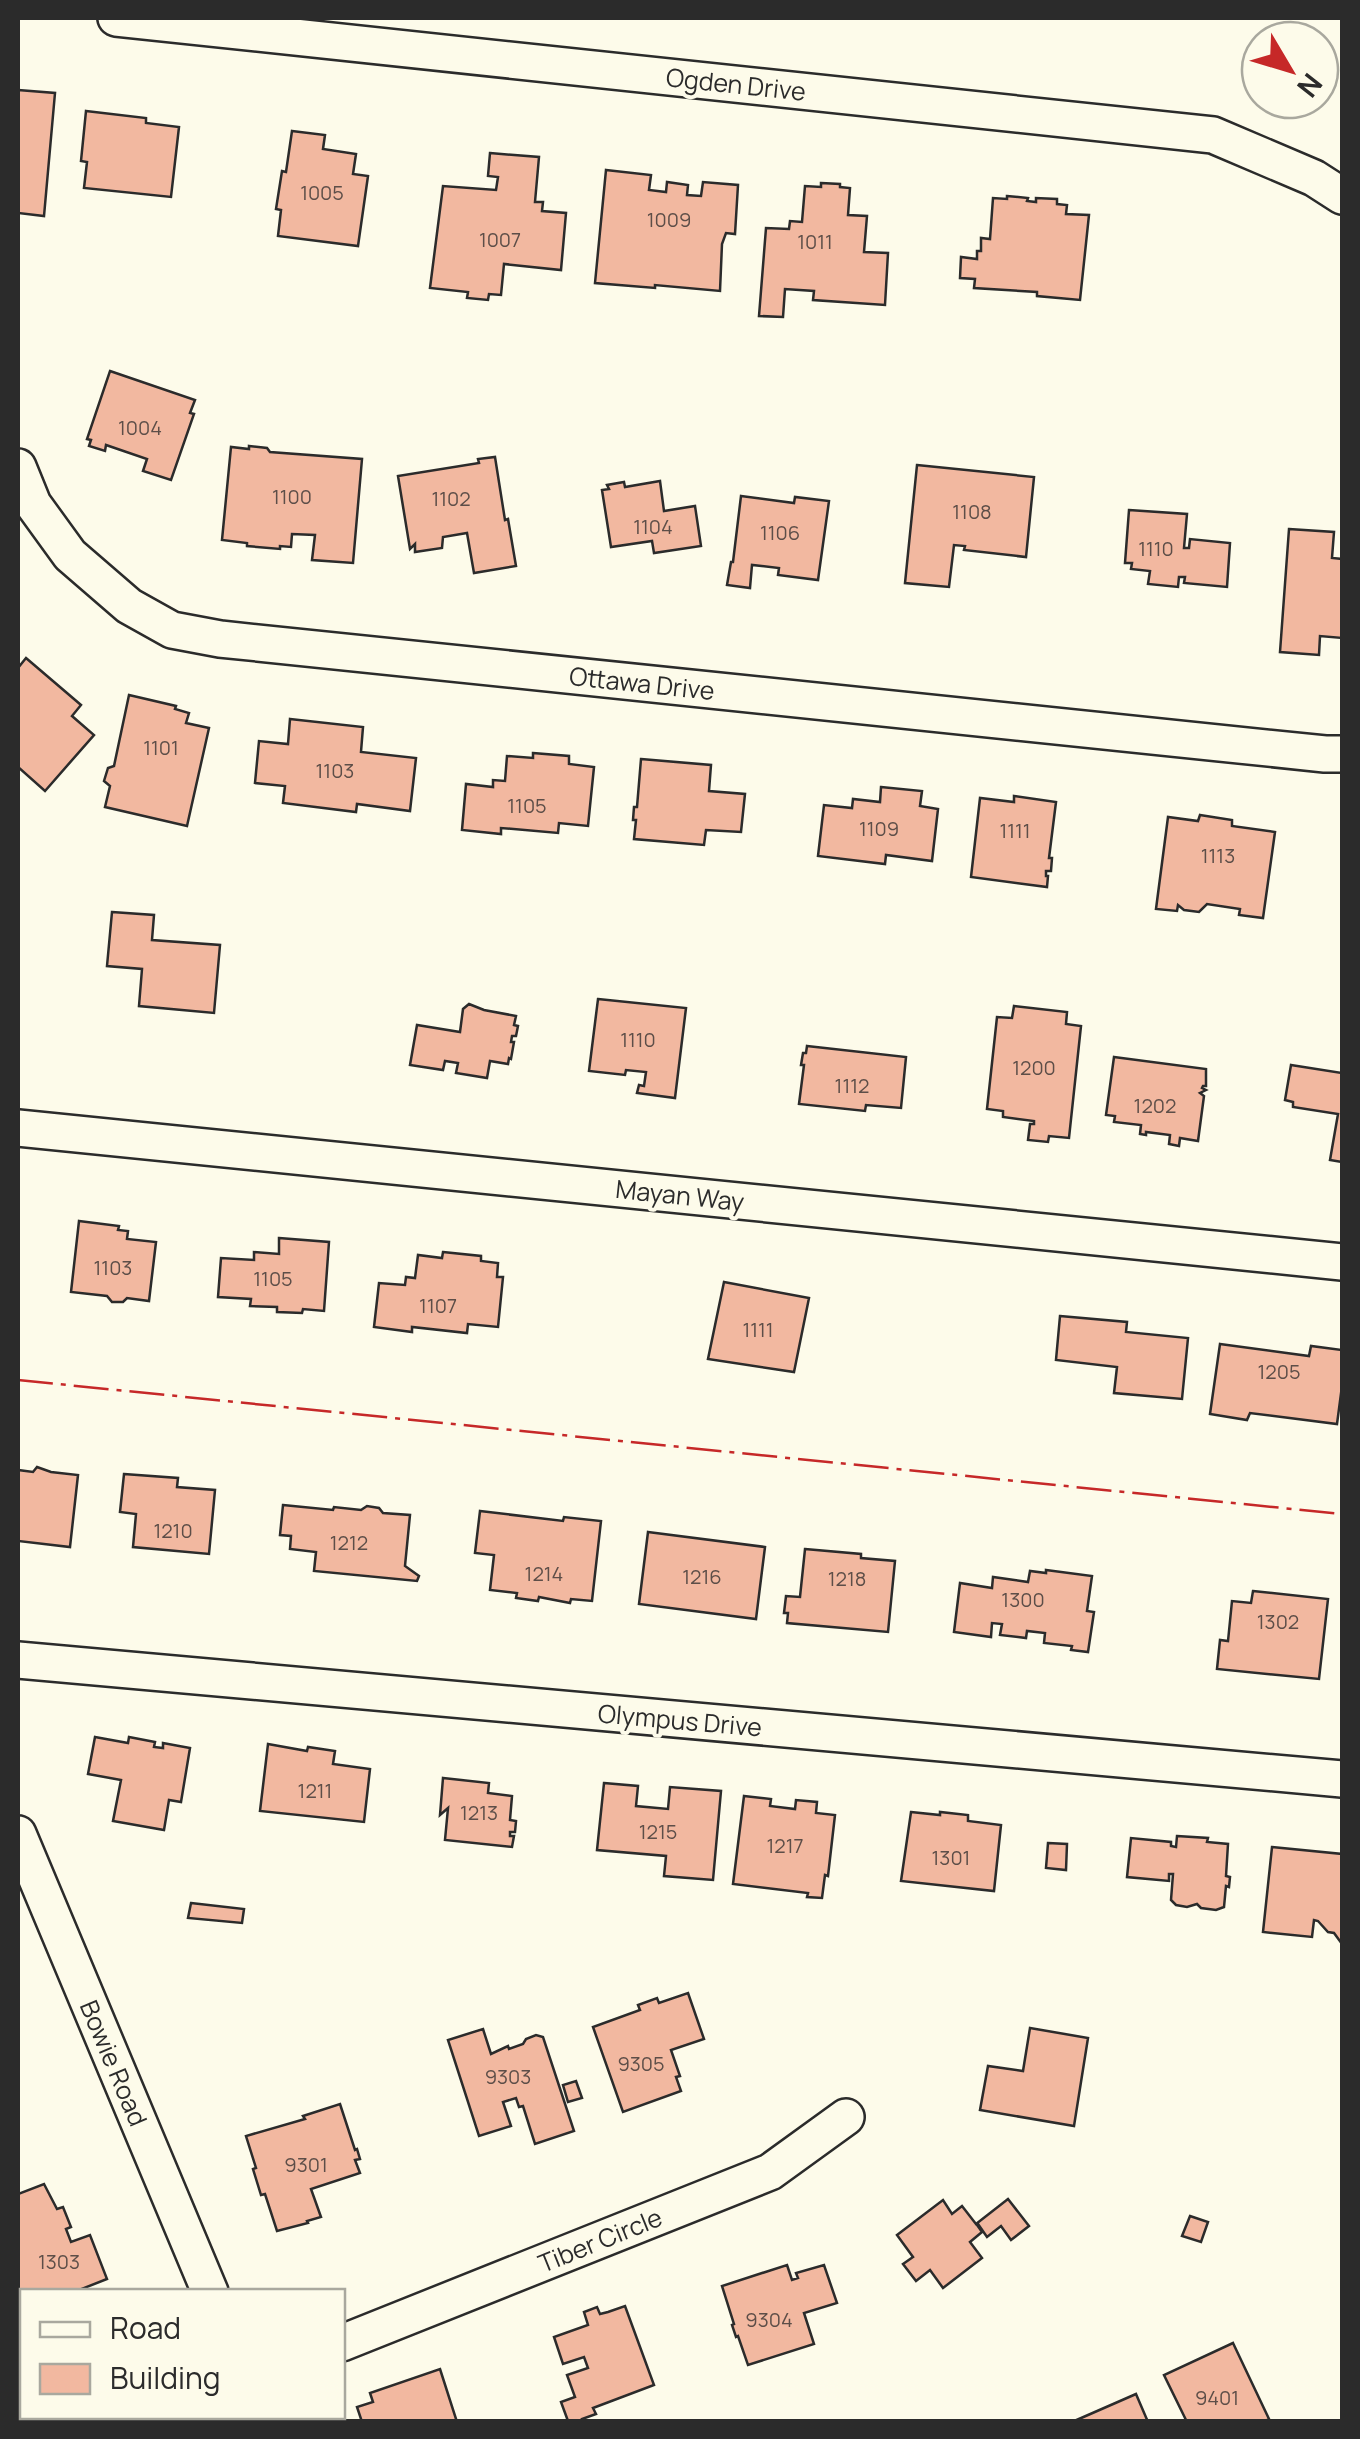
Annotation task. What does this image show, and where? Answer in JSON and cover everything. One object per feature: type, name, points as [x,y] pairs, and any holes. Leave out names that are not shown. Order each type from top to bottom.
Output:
[{"type":"street","name":"Ogden Drive","points":[[116,18],[1213,135],[1314,178],[1342,196]]},
{"type":"street","name":"Ottawa Drive","points":[[18,467],[33,504],[70,555],[129,606],[172,630],[220,640],[1342,754]]},
{"type":"street","name":"Mayan Way","points":[[18,1128],[1342,1262]]},
{"type":"street","name":"Olympus Drive","points":[[18,1660],[1342,1779]]},
{"type":"street","name":"Bowie Road","points":[[18,1834],[209,2289]]},
{"type":"street","name":"Tiber Circle","points":[[345,2342],[770,2172],[846,2117]]},
{"type":"building","points":[[18,90],[55,93],[44,216],[18,213]]},
{"type":"building","points":[[86,111],[146,118],[146,123],[179,127],[171,197],[84,188],[87,162],[81,161]]},
{"type":"building","points":[[292,131],[325,135],[323,149],[356,154],[353,174],[368,176],[358,246],[278,236],[281,210],[276,209]]},
{"type":"building","points":[[490,153],[539,157],[535,202],[543,202],[542,211],[566,213],[561,270],[504,264],[501,295],[489,294],[488,300],[467,298],[468,292],[430,288],[443,186],[496,190],[498,177],[488,176]]},
{"type":"building","points":[[606,170],[651,175],[649,190],[666,192],[667,182],[688,185],[687,195],[701,196],[703,182],[738,185],[735,234],[726,233],[722,244],[720,291],[595,283]]},
{"type":"building","points":[[821,183],[850,188],[848,215],[867,216],[864,252],[888,253],[885,305],[813,300],[814,291],[785,289],[783,317],[759,316],[766,228],[789,229],[790,221],[802,222],[805,186],[821,187]]},
{"type":"building","points":[[1007,196],[1036,202],[1036,198],[1057,199],[1057,204],[1067,205],[1066,214],[1089,215],[1080,300],[1037,296],[1037,292],[974,288],[975,279],[960,278],[961,257],[977,259],[981,238],[990,239],[993,198]]},
{"type":"building","points":[[110,371],[195,400],[190,413],[194,414],[171,480],[143,471],[147,459],[106,445],[105,451],[89,446],[91,440],[87,439]]},
{"type":"building","points":[[231,447],[267,448],[270,452],[362,459],[353,563],[312,560],[315,535],[292,534],[291,547],[280,549],[222,540]]},
{"type":"building","points":[[495,457],[516,566],[474,573],[467,533],[443,537],[442,548],[415,552],[415,544],[410,549],[398,476]]},
{"type":"building","points":[[917,465],[1034,477],[1026,557],[964,550],[965,546],[954,545],[949,587],[905,583]]},
{"type":"building","points":[[660,481],[664,511],[695,506],[701,546],[654,553],[652,541],[611,547],[602,490],[624,482],[625,487]]},
{"type":"building","points":[[741,496],[794,503],[795,497],[829,501],[818,580],[778,575],[779,568],[752,565],[750,588],[727,585]]},
{"type":"building","points":[[1129,510],[1187,514],[1184,548],[1189,548],[1190,539],[1230,543],[1227,587],[1184,583],[1185,577],[1179,577],[1178,587],[1148,584],[1150,571],[1131,569],[1132,563],[1125,563]]},
{"type":"building","points":[[1289,529],[1334,532],[1332,558],[1342,559],[1342,638],[1320,636],[1319,655],[1280,652]]},
{"type":"building","points":[[26,658],[81,705],[72,716],[94,735],[45,791],[18,767],[18,668]]},
{"type":"building","points":[[129,695],[176,706],[175,709],[189,713],[186,723],[209,728],[187,826],[105,807],[110,786],[104,781],[108,768],[114,766]]},
{"type":"building","points":[[290,719],[363,727],[361,752],[416,758],[410,811],[357,804],[356,812],[283,803],[285,786],[255,783],[259,741],[288,744]]},
{"type":"building","points":[[533,753],[569,756],[569,764],[594,767],[588,826],[559,823],[558,833],[501,828],[501,834],[462,830],[466,784],[493,787],[493,780],[505,781],[507,756],[533,758]]},
{"type":"building","points":[[641,759],[711,765],[709,791],[745,794],[741,832],[706,830],[704,845],[634,839]]},
{"type":"building","points":[[881,787],[922,791],[920,806],[938,809],[932,861],[886,855],[885,864],[818,856],[824,805],[852,808],[853,799],[880,802]]},
{"type":"building","points":[[1014,796],[1056,802],[1047,887],[971,877],[980,798],[1014,802]]},
{"type":"building","points":[[1200,815],[1232,820],[1232,826],[1275,832],[1263,918],[1239,915],[1240,909],[1207,904],[1199,912],[1178,905],[1177,911],[1156,909],[1168,817],[1198,821]]},
{"type":"building","points":[[112,912],[154,915],[152,940],[220,945],[214,1013],[139,1006],[142,969],[107,966]]},
{"type":"building","points":[[598,999],[686,1008],[675,1098],[637,1093],[639,1085],[644,1086],[646,1072],[626,1070],[625,1075],[589,1071]]},
{"type":"building","points":[[469,1004],[516,1016],[514,1025],[518,1026],[516,1036],[512,1036],[508,1064],[490,1061],[487,1078],[456,1073],[458,1063],[445,1061],[443,1070],[410,1065],[417,1025],[460,1032],[463,1009]]},
{"type":"building","points":[[1014,1006],[1067,1012],[1066,1024],[1081,1026],[1069,1138],[1028,1140],[1034,1121],[1003,1117],[1003,1111],[987,1109],[997,1017],[1012,1018]]},
{"type":"building","points":[[807,1046],[906,1057],[901,1108],[866,1105],[865,1111],[799,1104],[801,1065]]},
{"type":"building","points":[[1114,1057],[1206,1069],[1206,1086],[1202,1088],[1206,1090],[1200,1093],[1204,1096],[1198,1141],[1180,1138],[1179,1146],[1169,1144],[1170,1135],[1140,1134],[1141,1125],[1114,1122],[1115,1116],[1106,1115]]},
{"type":"building","points":[[1291,1065],[1342,1073],[1342,1162],[1330,1160],[1338,1114],[1293,1107],[1293,1102],[1285,1100]]},
{"type":"building","points":[[79,1221],[119,1226],[118,1230],[128,1231],[127,1239],[156,1242],[149,1301],[127,1298],[112,1302],[107,1296],[71,1292]]},
{"type":"building","points":[[279,1238],[329,1242],[324,1311],[277,1312],[277,1307],[250,1306],[251,1299],[218,1297],[221,1258],[254,1260],[254,1252],[279,1254]]},
{"type":"building","points":[[443,1252],[481,1256],[481,1261],[498,1263],[497,1277],[503,1277],[498,1327],[468,1324],[467,1333],[374,1327],[379,1283],[405,1285],[406,1277],[415,1278],[418,1255],[442,1258]]},
{"type":"building","points":[[724,1282],[809,1298],[794,1372],[708,1359]]},
{"type":"building","points":[[1060,1316],[1127,1322],[1126,1332],[1188,1338],[1182,1399],[1114,1393],[1117,1367],[1056,1360]]},
{"type":"building","points":[[1220,1344],[1309,1356],[1311,1346],[1342,1350],[1337,1424],[1250,1413],[1247,1420],[1210,1414]]},
{"type":"building","points":[[37,1467],[78,1475],[70,1547],[18,1541],[18,1470],[33,1472]]},
{"type":"building","points":[[124,1474],[178,1478],[177,1487],[215,1490],[209,1554],[133,1547],[136,1514],[120,1512]]},
{"type":"building","points":[[283,1505],[333,1510],[361,1510],[367,1506],[383,1513],[410,1515],[405,1566],[419,1576],[417,1581],[314,1571],[316,1552],[290,1549],[291,1536],[280,1535]]},
{"type":"building","points":[[480,1511],[563,1521],[564,1517],[601,1521],[592,1601],[571,1599],[570,1603],[539,1597],[538,1601],[516,1598],[517,1593],[490,1590],[494,1555],[475,1553]]},
{"type":"building","points":[[648,1532],[765,1547],[756,1619],[639,1604]]},
{"type":"building","points":[[805,1549],[895,1561],[888,1632],[787,1623],[786,1596],[800,1597]]},
{"type":"building","points":[[1030,1571],[1092,1576],[1087,1611],[1094,1612],[1088,1652],[1044,1643],[1045,1633],[1027,1631],[1026,1638],[1000,1635],[1002,1624],[992,1623],[991,1637],[954,1632],[960,1583],[992,1588],[993,1577],[1028,1582]]},
{"type":"building","points":[[1253,1591],[1328,1599],[1319,1679],[1217,1669],[1220,1640],[1228,1641],[1232,1601],[1251,1603]]},
{"type":"building","points":[[95,1737],[128,1743],[129,1737],[155,1742],[154,1747],[163,1748],[163,1743],[190,1748],[181,1802],[169,1800],[164,1830],[113,1821],[121,1780],[88,1774]]},
{"type":"building","points":[[268,1744],[335,1751],[333,1764],[370,1769],[364,1822],[260,1811]]},
{"type":"building","points":[[443,1778],[489,1783],[488,1793],[512,1796],[510,1820],[516,1821],[515,1832],[510,1832],[514,1836],[512,1847],[445,1840],[448,1808],[440,1815]]},
{"type":"building","points":[[604,1783],[638,1786],[636,1806],[668,1809],[670,1787],[721,1791],[713,1880],[664,1876],[666,1856],[597,1850]]},
{"type":"building","points":[[744,1796],[771,1799],[770,1806],[795,1809],[796,1800],[817,1802],[816,1813],[835,1815],[822,1898],[733,1884]]},
{"type":"building","points":[[911,1812],[968,1815],[968,1821],[1001,1825],[994,1891],[901,1881]]},
{"type":"building","points":[[1177,1836],[1228,1844],[1226,1876],[1230,1877],[1224,1907],[1216,1910],[1197,1904],[1176,1905],[1171,1900],[1173,1874],[1169,1874],[1169,1881],[1127,1877],[1131,1838],[1171,1842],[1176,1847]]},
{"type":"building","points":[[1048,1843],[1067,1844],[1066,1870],[1046,1868]]},
{"type":"building","points":[[1272,1847],[1342,1854],[1342,1944],[1334,1933],[1314,1920],[1312,1937],[1263,1932]]},
{"type":"building","points":[[191,1903],[244,1909],[242,1923],[188,1918]]},
{"type":"building","points":[[688,1993],[704,2039],[671,2050],[681,2091],[623,2112],[593,2027],[640,2010],[638,2005],[657,1998],[659,2003]]},
{"type":"building","points":[[1030,2028],[1088,2038],[1074,2126],[980,2110],[988,2066],[1023,2071]]},
{"type":"building","points":[[483,2029],[491,2054],[523,2044],[536,2035],[543,2037],[574,2131],[535,2144],[523,2106],[519,2107],[516,2098],[503,2102],[511,2126],[479,2136],[448,2040]]},
{"type":"building","points":[[576,2081],[582,2098],[568,2102],[563,2085]]},
{"type":"building","points":[[340,2104],[360,2159],[355,2160],[360,2173],[311,2189],[321,2217],[277,2231],[265,2194],[261,2195],[246,2136]]},
{"type":"building","points":[[44,2184],[57,2209],[63,2207],[71,2227],[66,2229],[71,2242],[90,2235],[107,2279],[82,2289],[20,2289],[20,2296],[18,2194]]},
{"type":"building","points":[[1008,2199],[1029,2226],[1011,2240],[1001,2226],[987,2237],[978,2224],[982,2232],[970,2242],[982,2258],[943,2288],[930,2270],[916,2281],[903,2264],[913,2257],[897,2235],[943,2200],[952,2214],[962,2206],[976,2224]]},
{"type":"building","points":[[1190,2216],[1208,2222],[1201,2242],[1182,2236]]},
{"type":"building","points":[[787,2265],[792,2280],[798,2278],[796,2273],[824,2265],[837,2303],[804,2313],[814,2344],[748,2365],[722,2286]]},
{"type":"building","points":[[625,2306],[654,2385],[593,2408],[596,2414],[582,2419],[583,2422],[566,2422],[561,2402],[575,2397],[567,2375],[588,2368],[584,2357],[563,2364],[554,2337],[588,2325],[584,2312],[597,2307],[600,2314]]},
{"type":"building","points":[[1233,2343],[1269,2419],[1187,2422],[1164,2375]]},
{"type":"building","points":[[440,2369],[457,2422],[362,2422],[357,2407],[373,2402],[370,2393]]},
{"type":"building","points":[[1136,2394],[1148,2422],[1072,2422]]},
{"type":"power","points":[[18,1380],[1342,1514]]}]
